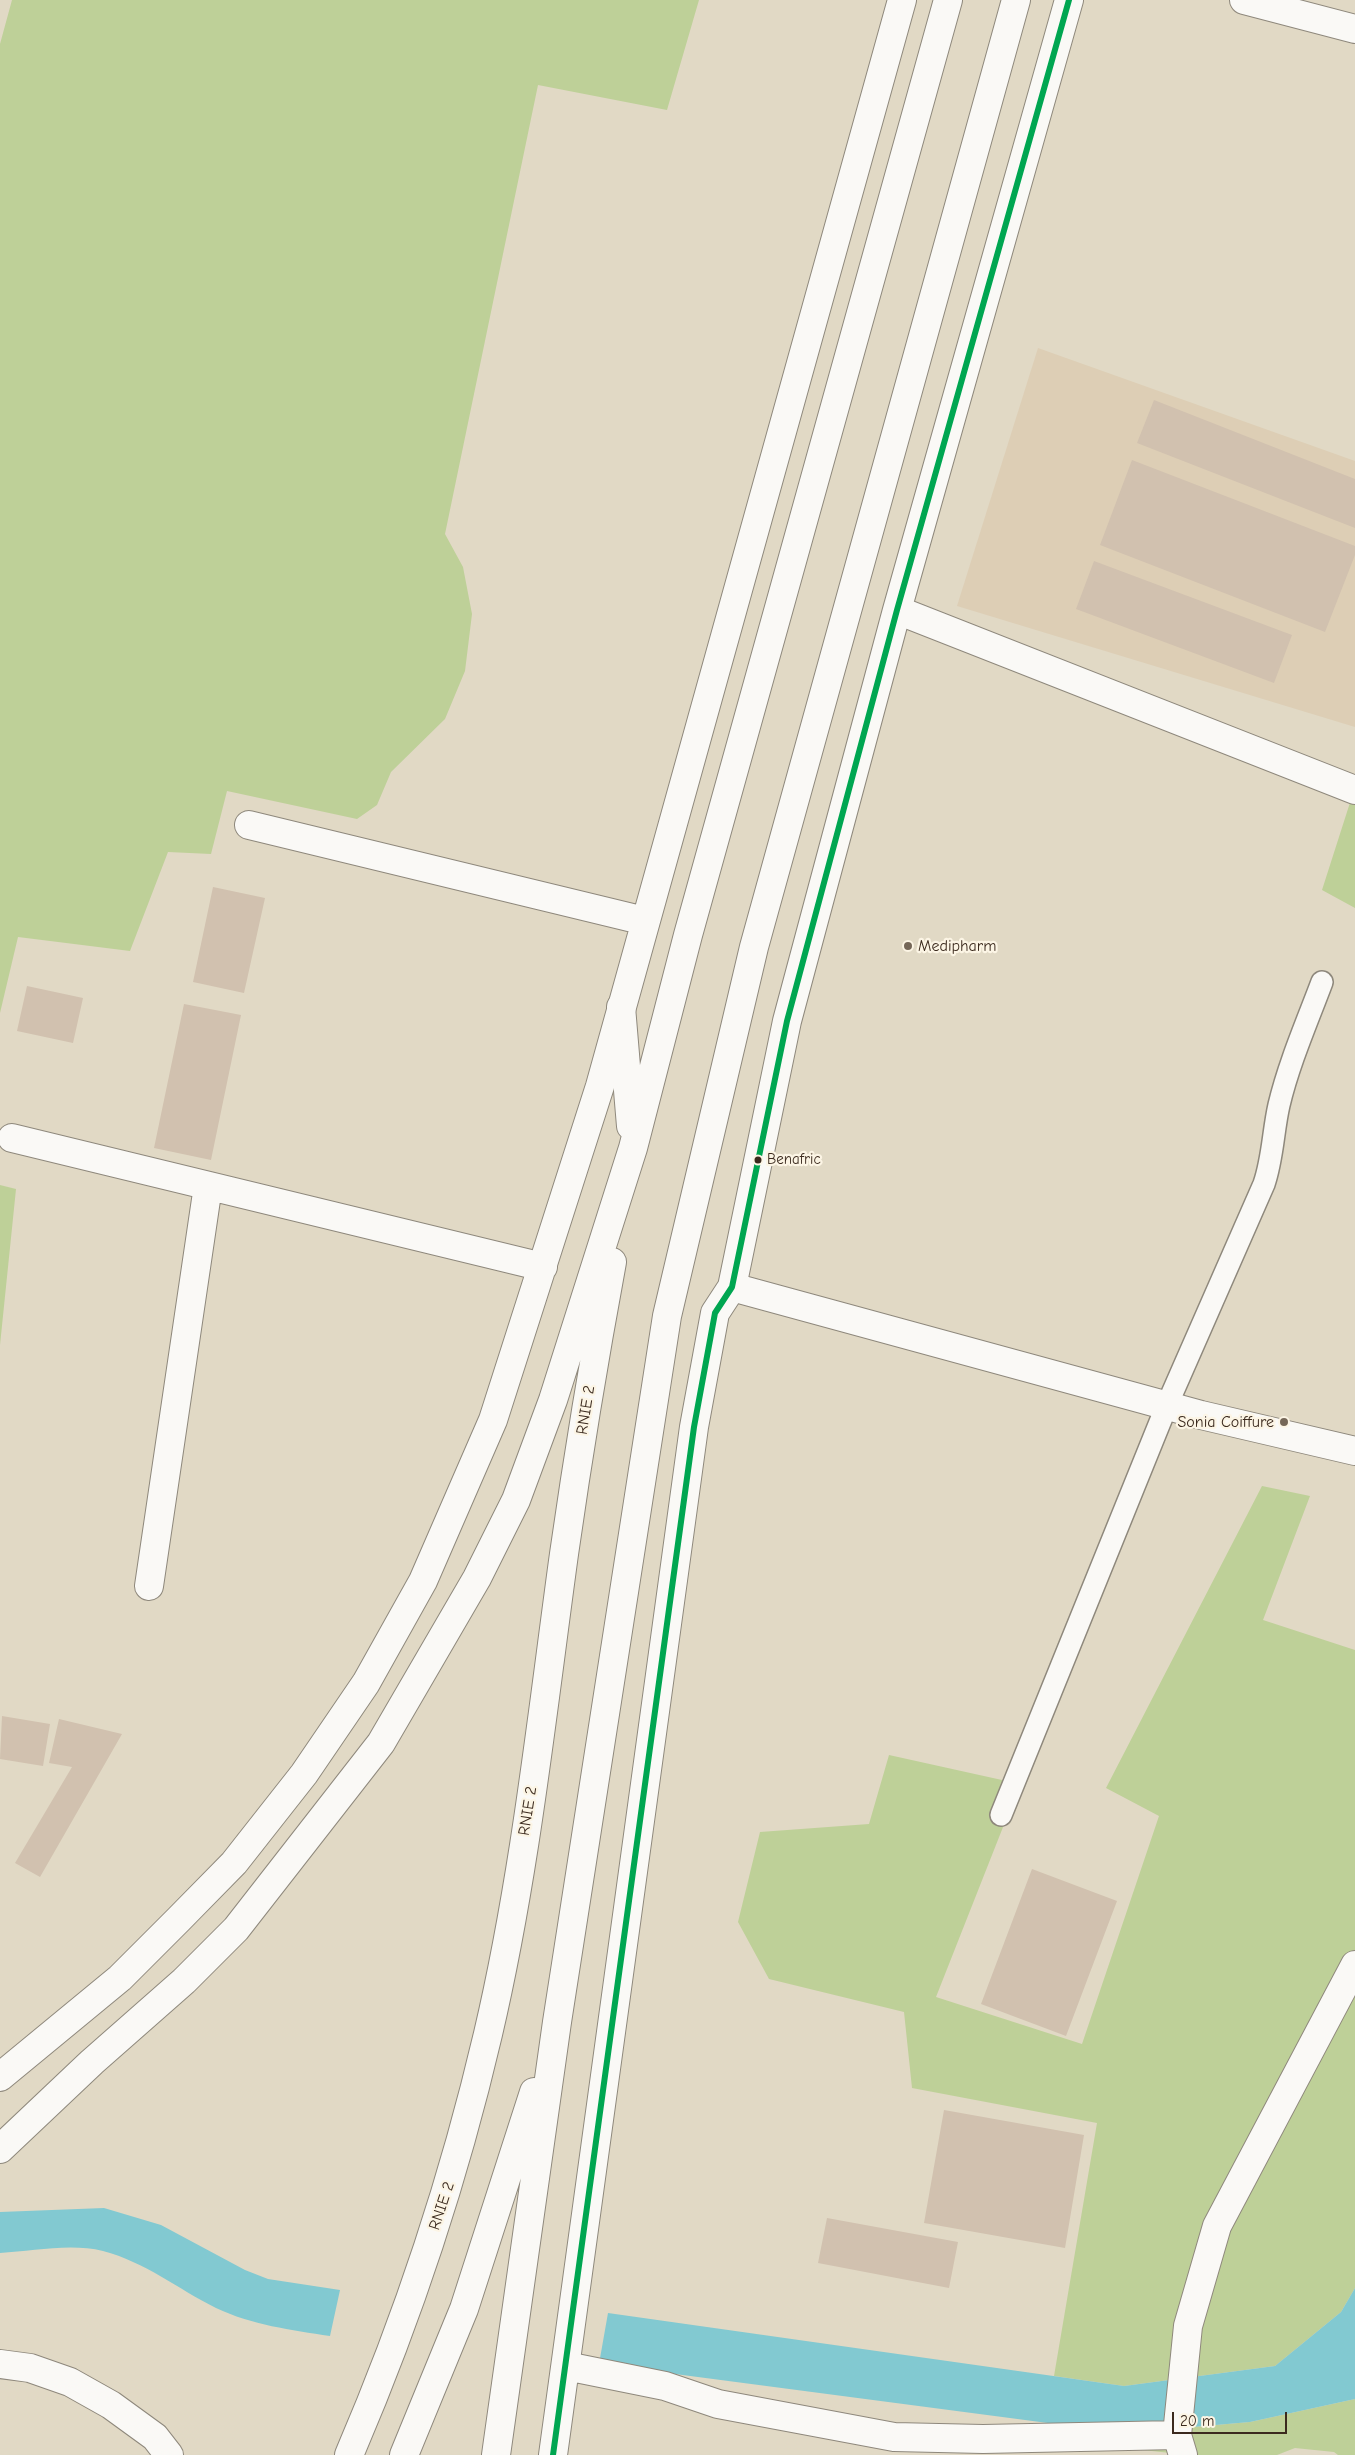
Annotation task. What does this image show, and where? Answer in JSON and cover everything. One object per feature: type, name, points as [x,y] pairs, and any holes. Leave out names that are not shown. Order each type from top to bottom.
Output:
[{"type":"main road","points":[[0,2077],[120,1978],[234,1863],[304,1774],[366,1683],[423,1580],[493,1420],[600,1086],[902,0]]},
{"type":"main road","points":[[0,2149],[92,2062],[184,1981],[236,1929],[381,1743],[477,1578],[516,1500],[553,1400],[632,1148],[691,925],[948,0]]},
{"type":"main road","points":[[496,2455],[557,2022],[667,1316],[754,947],[1016,0]]},
{"type":"main road","points":[[553,2455],[694,1427],[715,1312],[732,1287],[787,1021],[897,610],[1069,0]]},
{"type":"main road","points":[[1244,0],[1355,29]]},
{"type":"main road","points":[[897,610],[1355,790]]},
{"type":"main road","points":[[249,825],[645,921]]},
{"type":"main road","points":[[621,1007],[632,1148]]},
{"type":"main road","points":[[12,1138],[543,1267]]},
{"type":"main road","name":"RNIE 2","points":[[349,2455],[372,2401],[420,2274],[450,2181],[488,2032],[517,1884],[589,1386],[632,1148]]},
{"type":"main road","points":[[148,1586],[208,1186]]},
{"type":"main road","points":[[732,1287],[1167,1405],[1355,1451]]},
{"type":"main road","points":[[566,2366],[665,2386],[718,2404],[893,2446],[983,2438],[1180,2445],[1188,2326],[1217,2226],[1355,1965]]},
{"type":"main road","points":[[404,2455],[464,2309],[557,2022]]},
{"type":"main road","points":[[0,2364],[30,2368],[70,2382],[111,2405],[155,2436],[169,2455]]},
{"type":"lane","points":[[1001,1815],[1167,1405],[1264,1184],[1271,1165],[1278,1108],[1322,982]]},
{"type":"shaded area","points":[[1038,348],[1355,461],[1355,727],[957,606]]},
{"type":"green space","points":[[12,0],[699,0],[667,110],[538,85],[445,534],[463,567],[472,614],[465,671],[445,719],[391,772],[377,805],[357,819],[227,791],[211,854],[168,852],[130,951],[18,937],[0,1013],[0,44]]},
{"type":"green space","points":[[1355,787],[1355,908],[1322,890]]},
{"type":"green space","points":[[0,1185],[16,1189],[0,1345]]},
{"type":"green space","points":[[1262,1486],[1310,1496],[1263,1620],[1355,1650],[1355,2288],[1341,2312],[1275,2366],[1124,2386],[1054,2376],[1097,2123],[912,2088],[904,2012],[769,1979],[738,1922],[760,1832],[869,1824],[889,1755],[1020,1784],[936,1997],[1082,2044],[1159,1816],[1106,1788]]},
{"type":"green space","points":[[1355,2399],[1355,2455],[1338,2455],[1334,2452],[1295,2448],[1277,2455],[1189,2455],[1124,2448],[1124,2433],[1250,2422]]},
{"type":"water","points":[[104,2208],[161,2225],[245,2270],[268,2279],[340,2290],[330,2336],[272,2326],[230,2314],[202,2301],[133,2262],[103,2251],[78,2248],[52,2248],[0,2253],[0,2212]]},
{"type":"water","points":[[1355,2288],[1355,2399],[1250,2422],[1124,2433],[599,2364],[608,2313],[1124,2386],[1275,2366],[1341,2312]]},
{"type":"building","points":[[1154,400],[1355,479],[1355,528],[1137,443]]},
{"type":"building","points":[[1132,460],[1355,546],[1355,555],[1325,632],[1100,545]]},
{"type":"building","points":[[1094,561],[1292,635],[1274,683],[1076,609]]},
{"type":"building","points":[[213,887],[265,898],[244,993],[193,982]]},
{"type":"building","points":[[27,986],[83,998],[73,1043],[17,1031]]},
{"type":"building","points":[[184,1004],[241,1015],[211,1160],[154,1148]]},
{"type":"building","points":[[2,1716],[50,1724],[43,1766],[0,1759]]},
{"type":"building","points":[[59,1719],[122,1734],[40,1877],[15,1863],[72,1767],[49,1763]]},
{"type":"building","points":[[1032,1869],[1117,1901],[1066,2036],[981,2004]]},
{"type":"building","points":[[944,2110],[1084,2135],[1065,2248],[924,2223]]},
{"type":"building","points":[[827,2218],[958,2242],[949,2288],[818,2263]]},
{"type":"transit line","points":[[553,2455],[694,1427],[715,1313],[732,1287],[787,1021],[897,610],[1069,0]]},
{"type":"place","name":"Medipharm","points":[[908,946]]},
{"type":"place","name":"Benafric","points":[[758,1160]]},
{"type":"place","name":"Sonia Coiffure","points":[[1284,1422]]}]
